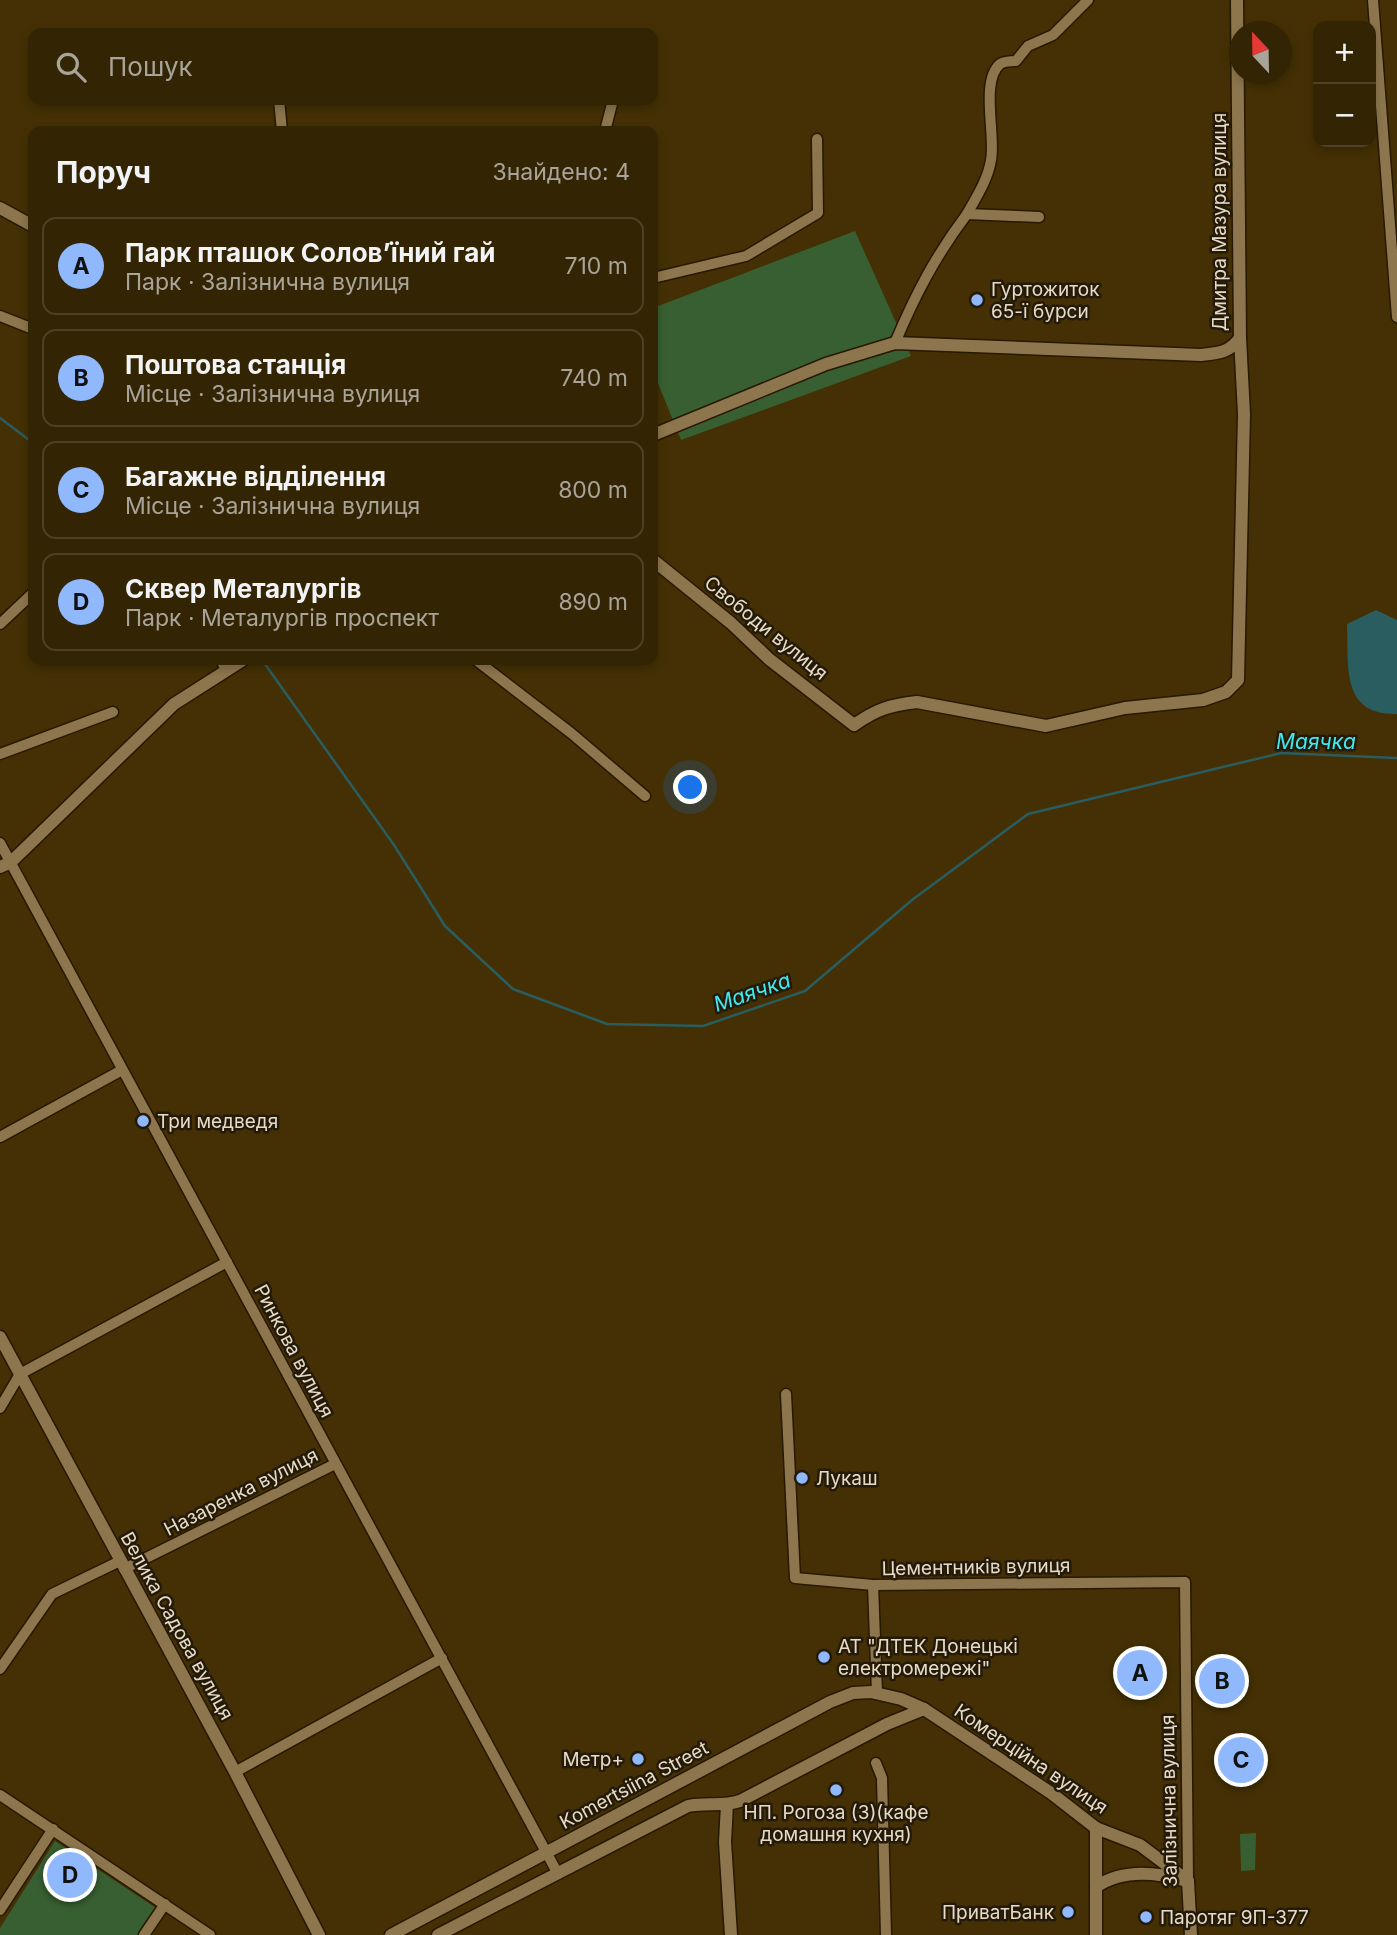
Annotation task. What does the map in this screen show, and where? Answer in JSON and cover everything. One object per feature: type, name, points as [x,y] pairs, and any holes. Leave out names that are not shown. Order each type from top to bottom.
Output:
[{"type":"street","points":[[895,342],[915,296],[940,251],[967,214],[987,177],[992,158],[989,96],[999,65],[1016,61],[1028,46],[1053,35],[1088,0]]},
{"type":"street","name":"Дмитра Мазура вулиця","points":[[658,433],[826,364],[895,342],[1201,355],[1224,353],[1234,347],[1240,338],[1237,0]]},
{"type":"street","points":[[1373,0],[1397,317]]},
{"type":"street","points":[[279,105],[282,126]]},
{"type":"street","points":[[606,126],[612,105]]},
{"type":"street","points":[[658,277],[746,256],[818,212],[817,139]]},
{"type":"street","points":[[0,208],[28,223]]},
{"type":"street","points":[[967,214],[1039,218]]},
{"type":"street","points":[[0,316],[28,327]]},
{"type":"street","name":"Свободи вулиця","points":[[658,564],[732,623],[769,659],[854,725],[875,710],[917,702],[1046,726],[1125,708],[1203,700],[1233,687],[1238,680],[1244,414],[1240,338]]},
{"type":"street","points":[[0,624],[28,598]]},
{"type":"street","points":[[5,864],[174,704],[228,665]]},
{"type":"street","points":[[483,665],[571,733],[645,796]]},
{"type":"street","points":[[0,754],[113,712]]},
{"type":"street","name":"Ринкова вулиця","points":[[0,843],[5,864],[228,1262],[558,1874]]},
{"type":"street","points":[[0,1137],[122,1070]]},
{"type":"street","points":[[0,1408],[20,1374],[228,1262]]},
{"type":"street","name":"Велика Садова вулиця","points":[[0,1336],[320,1935]]},
{"type":"street","points":[[786,1394],[795,1578],[873,1585]]},
{"type":"street","name":"Назаренка вулиця","points":[[0,1669],[52,1594],[122,1565],[335,1464]]},
{"type":"street","name":"Цементників вулиця","points":[[877,1693],[873,1585],[1185,1583]]},
{"type":"street","name":"Залізнична вулиця","points":[[1185,1583],[1191,1935]]},
{"type":"street","points":[[235,1772],[442,1658]]},
{"type":"street","name":"Komertsiina Street","points":[[391,1935],[831,1702],[853,1693],[877,1693],[901,1699]]},
{"type":"street","name":"Комерційна вулиця","points":[[901,1699],[925,1709],[1051,1793],[1096,1828],[1140,1845],[1188,1881]]},
{"type":"street","points":[[438,1935],[688,1806],[702,1803],[727,1804],[746,1798],[895,1720],[925,1709]]},
{"type":"street","points":[[876,1763],[882,1778],[886,1935]]},
{"type":"street","points":[[0,1795],[210,1935]]},
{"type":"street","points":[[727,1804],[725,1842],[731,1935]]},
{"type":"street","points":[[1096,1828],[1096,1935]]},
{"type":"street","points":[[0,1910],[53,1829]]},
{"type":"street","points":[[1096,1887],[1112,1878],[1143,1873],[1159,1873],[1188,1881]]},
{"type":"street","points":[[493,1880],[504,1901]]},
{"type":"street","points":[[144,1935],[165,1904]]},
{"type":"green space","points":[[855,231],[911,356],[681,440],[658,383],[658,306]]},
{"type":"green space","points":[[1256,1833],[1255,1870],[1241,1871],[1240,1834]]},
{"type":"green space","points":[[55,1841],[156,1908],[138,1935],[0,1935],[0,1928]]},
{"type":"water","points":[[1376,610],[1397,620],[1397,714],[1379,712],[1365,706],[1351,685],[1347,624]]},
{"type":"waterway","name":"Маячка","points":[[0,418],[28,439]]},
{"type":"waterway","name":"Маячка","points":[[266,665],[394,845],[445,926],[513,989],[607,1024],[703,1026],[805,991],[912,900],[1028,814],[1281,753],[1397,758]]},
{"type":"place","name":"Гуртожиток 65-ї бурси","points":[[977,300]]},
{"type":"place","name":"Три медведя","points":[[143,1121]]},
{"type":"place","name":"Лукаш","points":[[802,1478]]},
{"type":"place","name":"АТ \"ДТЕК Донецькі електромережі\"","points":[[824,1657]]},
{"type":"place","name":"Парк пташок Соловʼїний гай","points":[[1140,1673]]},
{"type":"place","name":"Поштова станція","points":[[1222,1681]]},
{"type":"place","name":"Метр+","points":[[638,1759]]},
{"type":"place","name":"Багажне відділення","points":[[1241,1760]]},
{"type":"place","name":"НП. Рогоза (3)(кафе домашня кухня)","points":[[836,1790]]},
{"type":"place","name":"Сквер Металургів","points":[[70,1875]]},
{"type":"place","name":"ПриватБанк","points":[[1068,1912]]},
{"type":"place","name":"Паротяг 9П-377","points":[[1146,1917]]}]
